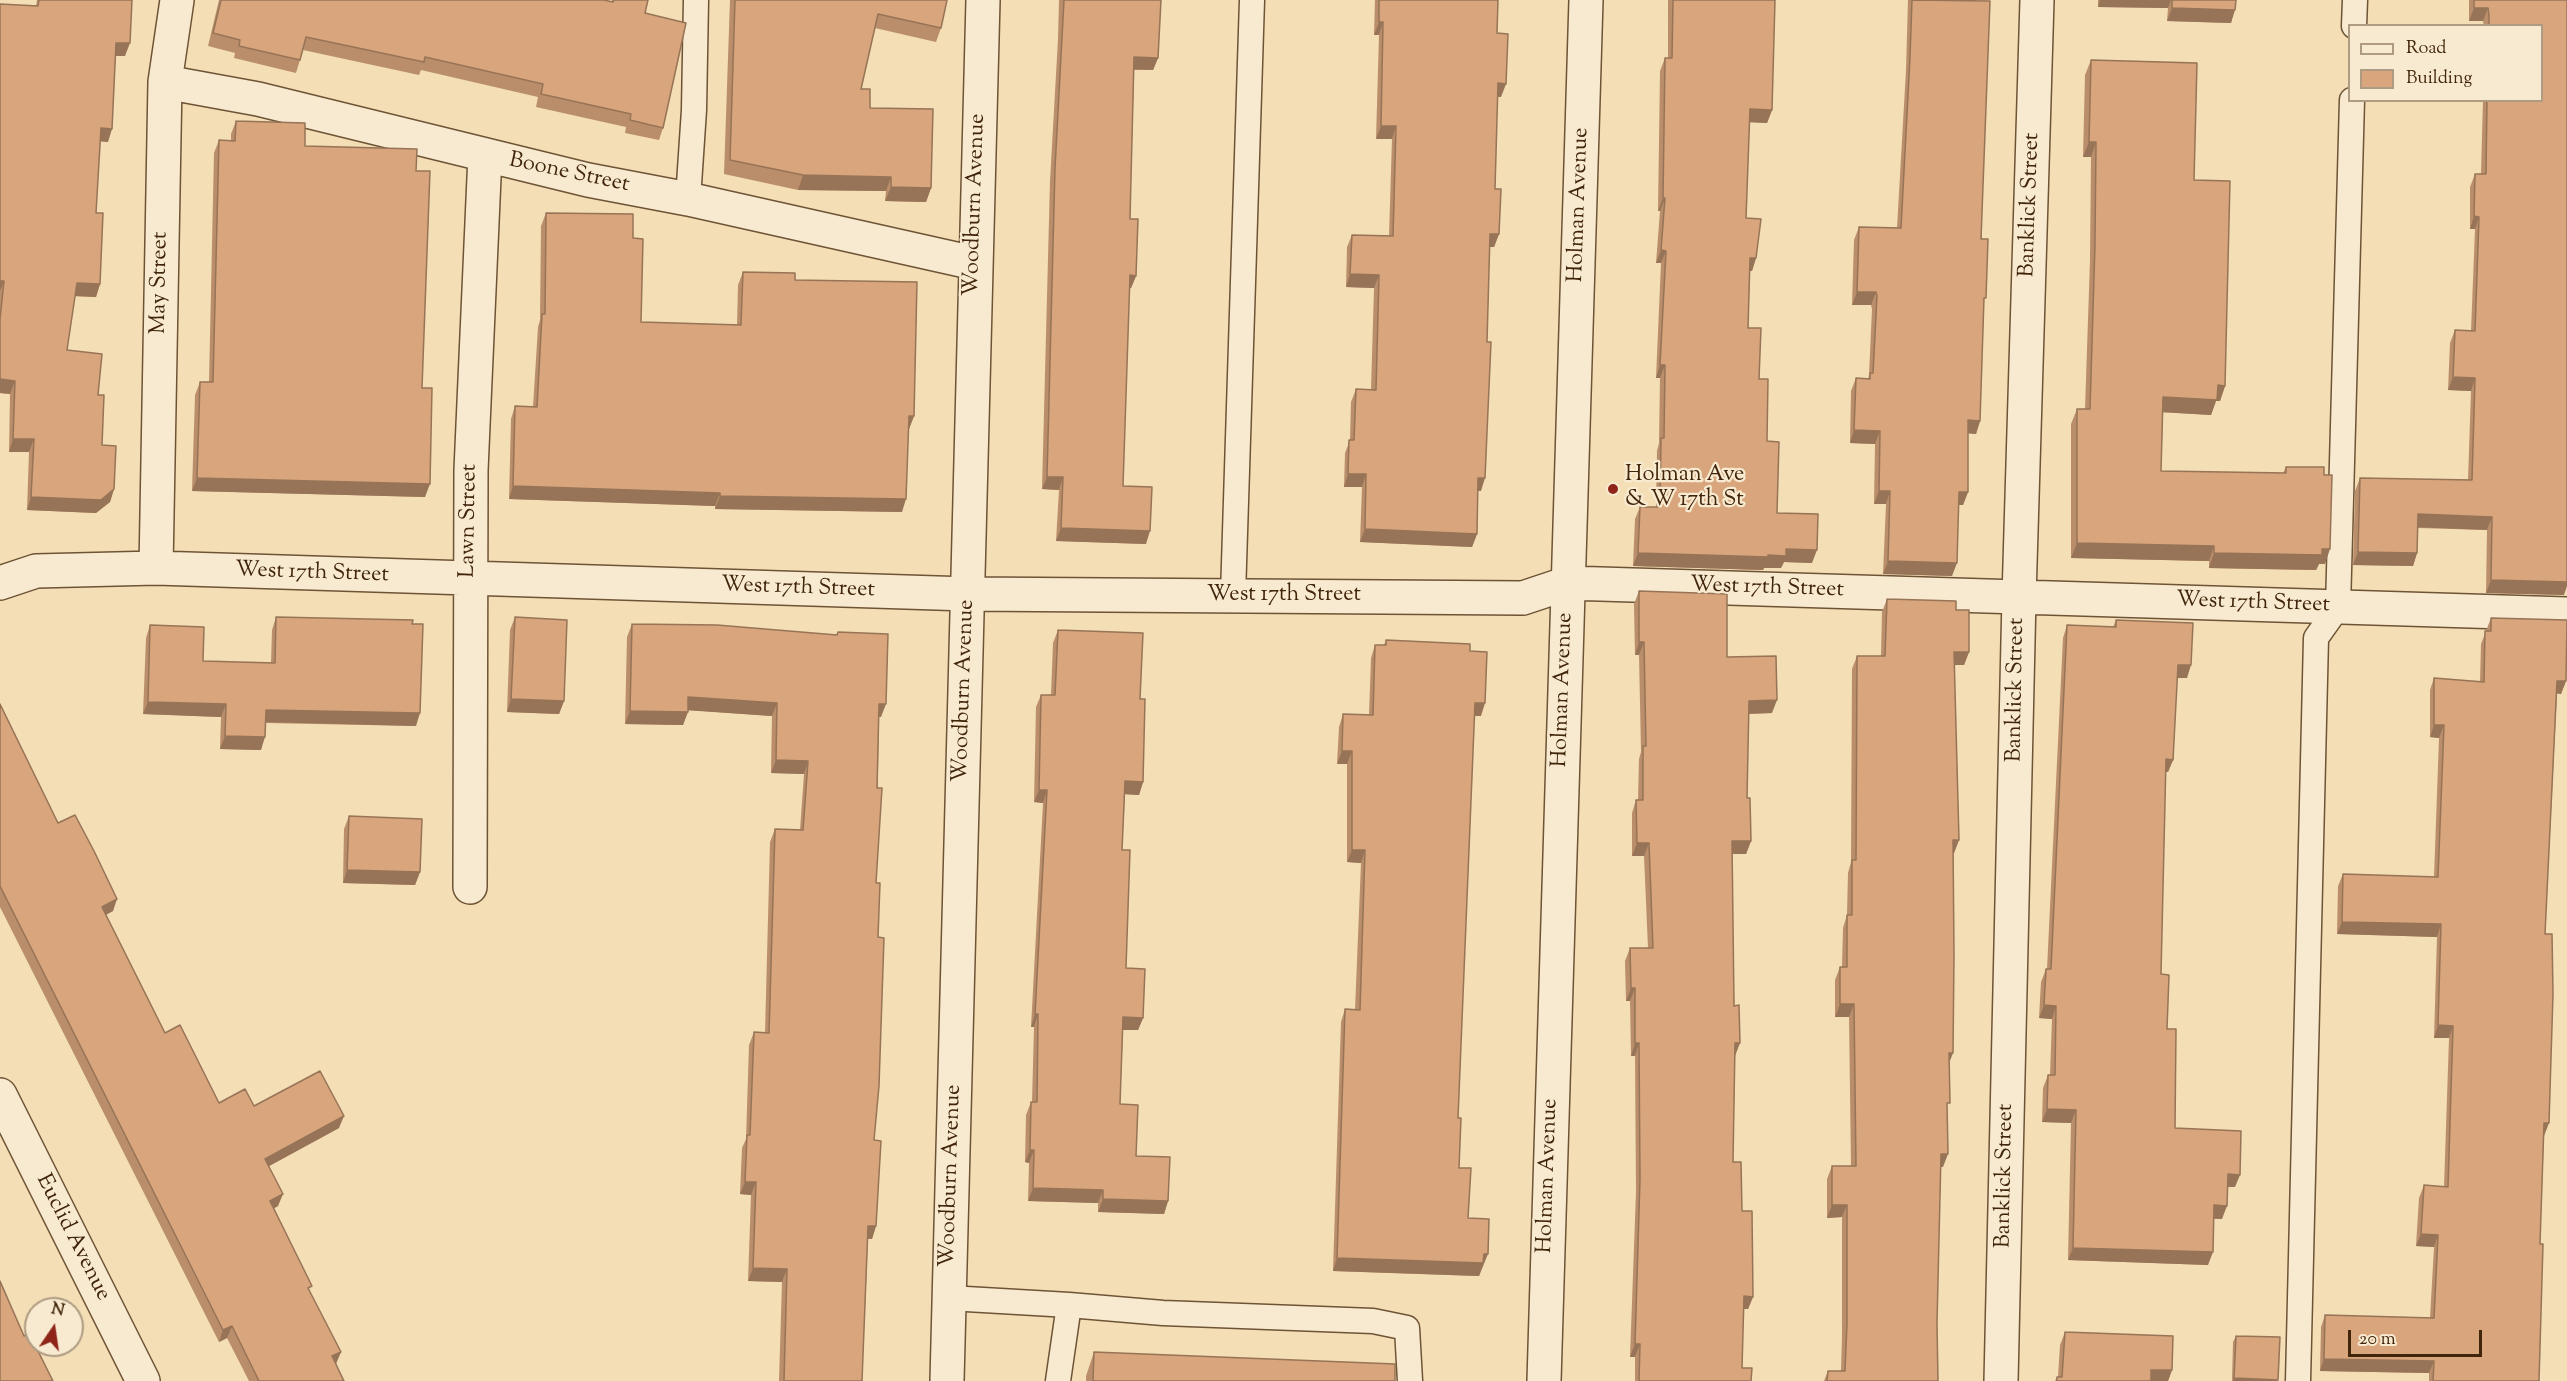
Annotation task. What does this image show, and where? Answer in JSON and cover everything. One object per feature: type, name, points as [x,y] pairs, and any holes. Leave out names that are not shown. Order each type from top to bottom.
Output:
[{"type":"street","name":"May Street","points":[[156,568],[165,82],[177,0]]},
{"type":"street","name":"Woodburn Avenue","points":[[947,1381],[968,594],[974,263],[983,0]]},
{"type":"street","name":"Holman Avenue","points":[[1544,1381],[1586,0]]},
{"type":"street","name":"Banklick Street","points":[[2001,1381],[2019,597],[2037,0]]},
{"type":"street","name":"Boone Street","points":[[165,82],[258,99],[588,180],[688,199],[974,263]]},
{"type":"street","name":"Lawn Street","points":[[470,887],[471,470],[485,155]]},
{"type":"street","name":"West 17th Street","points":[[0,583],[36,571],[156,568],[469,580],[968,594],[1523,598],[1568,583],[2567,614]]},
{"type":"street","name":"Euclid Avenue","points":[[0,1095],[143,1381]]},
{"type":"lane","points":[[688,199],[694,110],[696,0]]},
{"type":"lane","points":[[1233,595],[1252,0]]},
{"type":"lane","points":[[2354,24],[2355,0]]},
{"type":"lane","points":[[2298,1381],[2316,638],[2338,607],[2352,102]]},
{"type":"lane","points":[[949,1298],[1164,1313],[1373,1321],[1407,1328],[1410,1381]]},
{"type":"lane","points":[[1058,1381],[1070,1305]]},
{"type":"building","points":[[39,0],[132,0],[130,43],[116,43],[112,129],[101,128],[96,213],[103,213],[100,284],[77,283],[67,350],[102,354],[98,395],[104,395],[102,445],[116,446],[114,489],[101,500],[31,497],[34,439],[13,439],[15,381],[0,379],[0,319],[4,281],[0,281],[0,4],[38,6]]},
{"type":"building","points":[[221,0],[604,0],[613,2],[614,0],[648,0],[645,13],[686,23],[663,128],[630,120],[631,114],[541,94],[543,84],[425,57],[424,62],[306,37],[300,60],[239,46],[240,40],[213,33]]},
{"type":"building","points":[[735,0],[947,0],[941,28],[878,14],[861,89],[870,89],[870,108],[933,109],[931,188],[891,187],[891,177],[803,175],[730,160]]},
{"type":"building","points":[[1064,0],[1161,0],[1158,58],[1134,57],[1130,219],[1138,219],[1136,276],[1130,275],[1123,486],[1152,487],[1150,531],[1061,528],[1063,477],[1047,477],[1055,168]]},
{"type":"building","points":[[1379,0],[1498,0],[1497,33],[1508,34],[1506,84],[1498,83],[1495,189],[1501,189],[1499,234],[1490,234],[1487,342],[1491,342],[1485,478],[1478,478],[1477,534],[1365,529],[1366,474],[1348,474],[1349,440],[1354,440],[1356,389],[1376,390],[1379,275],[1350,274],[1352,235],[1393,236],[1396,126],[1381,126],[1383,22],[1379,22]]},
{"type":"building","points":[[1673,0],[1775,0],[1772,110],[1750,109],[1746,218],[1761,219],[1756,258],[1750,258],[1748,328],[1761,328],[1759,379],[1768,379],[1767,441],[1779,442],[1777,513],[1818,514],[1817,550],[1786,549],[1786,556],[1768,555],[1768,557],[1638,553],[1640,507],[1660,507],[1665,365],[1660,365],[1666,251],[1661,250],[1665,198],[1663,198],[1665,58],[1672,58]]},
{"type":"building","points":[[1912,0],[1990,1],[1981,239],[1988,239],[1980,421],[1968,420],[1968,492],[1959,492],[1957,563],[1888,561],[1890,491],[1879,491],[1880,431],[1854,430],[1856,378],[1870,379],[1870,373],[1873,373],[1877,296],[1876,292],[1857,292],[1859,227],[1901,228]]},
{"type":"building","points":[[2172,0],[2236,0],[2235,10],[2172,8]]},
{"type":"building","points":[[2474,0],[2567,0],[2567,582],[2491,580],[2492,517],[2418,514],[2417,553],[2358,552],[2360,478],[2472,480],[2475,378],[2453,377],[2455,330],[2475,331],[2479,217],[2474,216],[2475,174],[2486,174],[2487,102],[2543,102],[2543,24],[2489,24],[2488,8],[2474,8]]},
{"type":"building","points":[[2091,60],[2197,63],[2194,180],[2230,181],[2225,386],[2218,385],[2217,400],[2163,397],[2161,471],[2286,473],[2286,467],[2324,467],[2324,475],[2332,475],[2330,549],[2322,549],[2322,555],[2214,553],[2214,546],[2077,543],[2077,409],[2090,409],[2095,244],[2096,142],[2089,142]]},
{"type":"building","points":[[236,121],[305,123],[305,146],[417,149],[416,171],[430,171],[422,388],[432,388],[430,484],[197,478],[200,382],[213,382],[219,140],[235,141]]},
{"type":"building","points":[[546,213],[633,214],[633,238],[643,239],[641,322],[741,325],[743,272],[795,273],[795,280],[917,282],[914,416],[909,416],[906,499],[720,496],[720,493],[513,486],[515,406],[537,407],[542,314],[545,314]]},
{"type":"building","points":[[1639,591],[1727,594],[1727,657],[1776,656],[1777,700],[1749,701],[1747,798],[1750,798],[1751,841],[1732,841],[1734,1006],[1739,1005],[1740,1043],[1735,1043],[1733,1162],[1741,1162],[1742,1211],[1752,1211],[1753,1297],[1744,1296],[1742,1368],[1752,1368],[1751,1381],[1639,1381],[1640,1344],[1635,1344],[1640,1179],[1639,1043],[1635,1043],[1635,988],[1631,988],[1630,948],[1653,948],[1649,843],[1637,843],[1636,800],[1643,800],[1643,746],[1646,746],[1644,642],[1639,642]]},
{"type":"building","points":[[1887,599],[1956,601],[1956,610],[1969,610],[1969,652],[1954,652],[1959,840],[1953,840],[1953,1053],[1949,1053],[1948,1154],[1941,1154],[1938,1381],[1827,1381],[1828,1371],[1845,1371],[1847,1323],[1847,1205],[1832,1205],[1832,1166],[1856,1166],[1854,1004],[1840,1004],[1840,967],[1847,967],[1847,915],[1852,915],[1852,860],[1856,860],[1857,656],[1885,656]]},
{"type":"building","points":[[276,617],[413,620],[412,624],[423,624],[420,713],[266,710],[265,737],[225,736],[226,704],[148,702],[150,625],[204,627],[203,661],[275,663]]},
{"type":"building","points":[[515,617],[567,620],[564,701],[511,699]]},
{"type":"building","points":[[2491,618],[2567,620],[2566,681],[2557,681],[2545,934],[2552,934],[2553,994],[2549,1123],[2544,1123],[2539,1381],[2433,1381],[2434,1361],[2324,1359],[2325,1315],[2434,1318],[2438,1235],[2421,1234],[2424,1185],[2448,1187],[2453,1026],[2438,1025],[2441,924],[2342,922],[2343,874],[2438,877],[2444,725],[2434,725],[2434,678],[2484,682],[2485,631],[2491,631]]},
{"type":"building","points":[[2116,620],[2193,623],[2191,665],[2178,665],[2173,760],[2166,759],[2161,974],[2169,975],[2167,1029],[2176,1029],[2175,1128],[2241,1131],[2240,1175],[2228,1174],[2227,1206],[2214,1205],[2213,1252],[2073,1248],[2076,1110],[2047,1109],[2048,1075],[2055,1075],[2056,1006],[2044,1005],[2046,969],[2051,969],[2067,625],[2116,627]]},
{"type":"building","points":[[632,624],[717,625],[837,635],[838,632],[888,634],[886,704],[879,704],[877,788],[882,788],[876,883],[880,883],[878,937],[884,938],[879,1086],[874,1140],[881,1141],[876,1226],[868,1226],[862,1381],[784,1381],[787,1269],[753,1268],[756,1182],[745,1182],[747,1135],[750,1135],[754,1032],[769,1033],[775,829],[803,830],[808,761],[776,760],[777,703],[688,697],[688,712],[630,711]]},
{"type":"building","points":[[1058,630],[1143,633],[1140,699],[1145,699],[1143,782],[1125,781],[1122,850],[1130,850],[1126,968],[1145,969],[1143,1018],[1123,1017],[1120,1104],[1138,1105],[1136,1156],[1170,1157],[1168,1201],[1103,1199],[1103,1190],[1033,1188],[1034,1150],[1030,1150],[1031,1102],[1037,1102],[1038,1014],[1035,1014],[1047,790],[1039,790],[1041,695],[1055,695]]},
{"type":"building","points":[[1386,640],[1470,644],[1470,651],[1487,652],[1485,703],[1475,703],[1458,1118],[1461,1118],[1459,1168],[1471,1168],[1468,1218],[1489,1219],[1488,1254],[1484,1254],[1483,1263],[1337,1258],[1345,1009],[1360,1010],[1365,850],[1352,850],[1352,751],[1342,751],[1343,714],[1373,715],[1375,645],[1386,645]]},
{"type":"building","points":[[0,704],[58,823],[75,815],[94,851],[117,899],[102,907],[165,1033],[180,1025],[219,1103],[245,1089],[254,1106],[320,1071],[344,1116],[265,1159],[283,1194],[270,1201],[312,1286],[308,1288],[341,1352],[332,1356],[344,1381],[259,1381],[232,1326],[223,1330],[0,886]]},
{"type":"building","points":[[349,816],[422,819],[420,872],[347,870]]},
{"type":"building","points":[[0,1281],[24,1336],[24,1357],[41,1357],[53,1381],[0,1381]]},
{"type":"building","points":[[2065,1332],[2173,1336],[2172,1370],[2151,1370],[2151,1381],[2057,1381],[2057,1377],[2062,1377]]},
{"type":"building","points":[[2236,1336],[2280,1337],[2278,1380],[2234,1378]]},
{"type":"building","points":[[1094,1352],[1395,1364],[1395,1381],[1093,1381]]},
{"type":"place","name":"Holman Ave & W 17th St","points":[[1613,489]]}]
